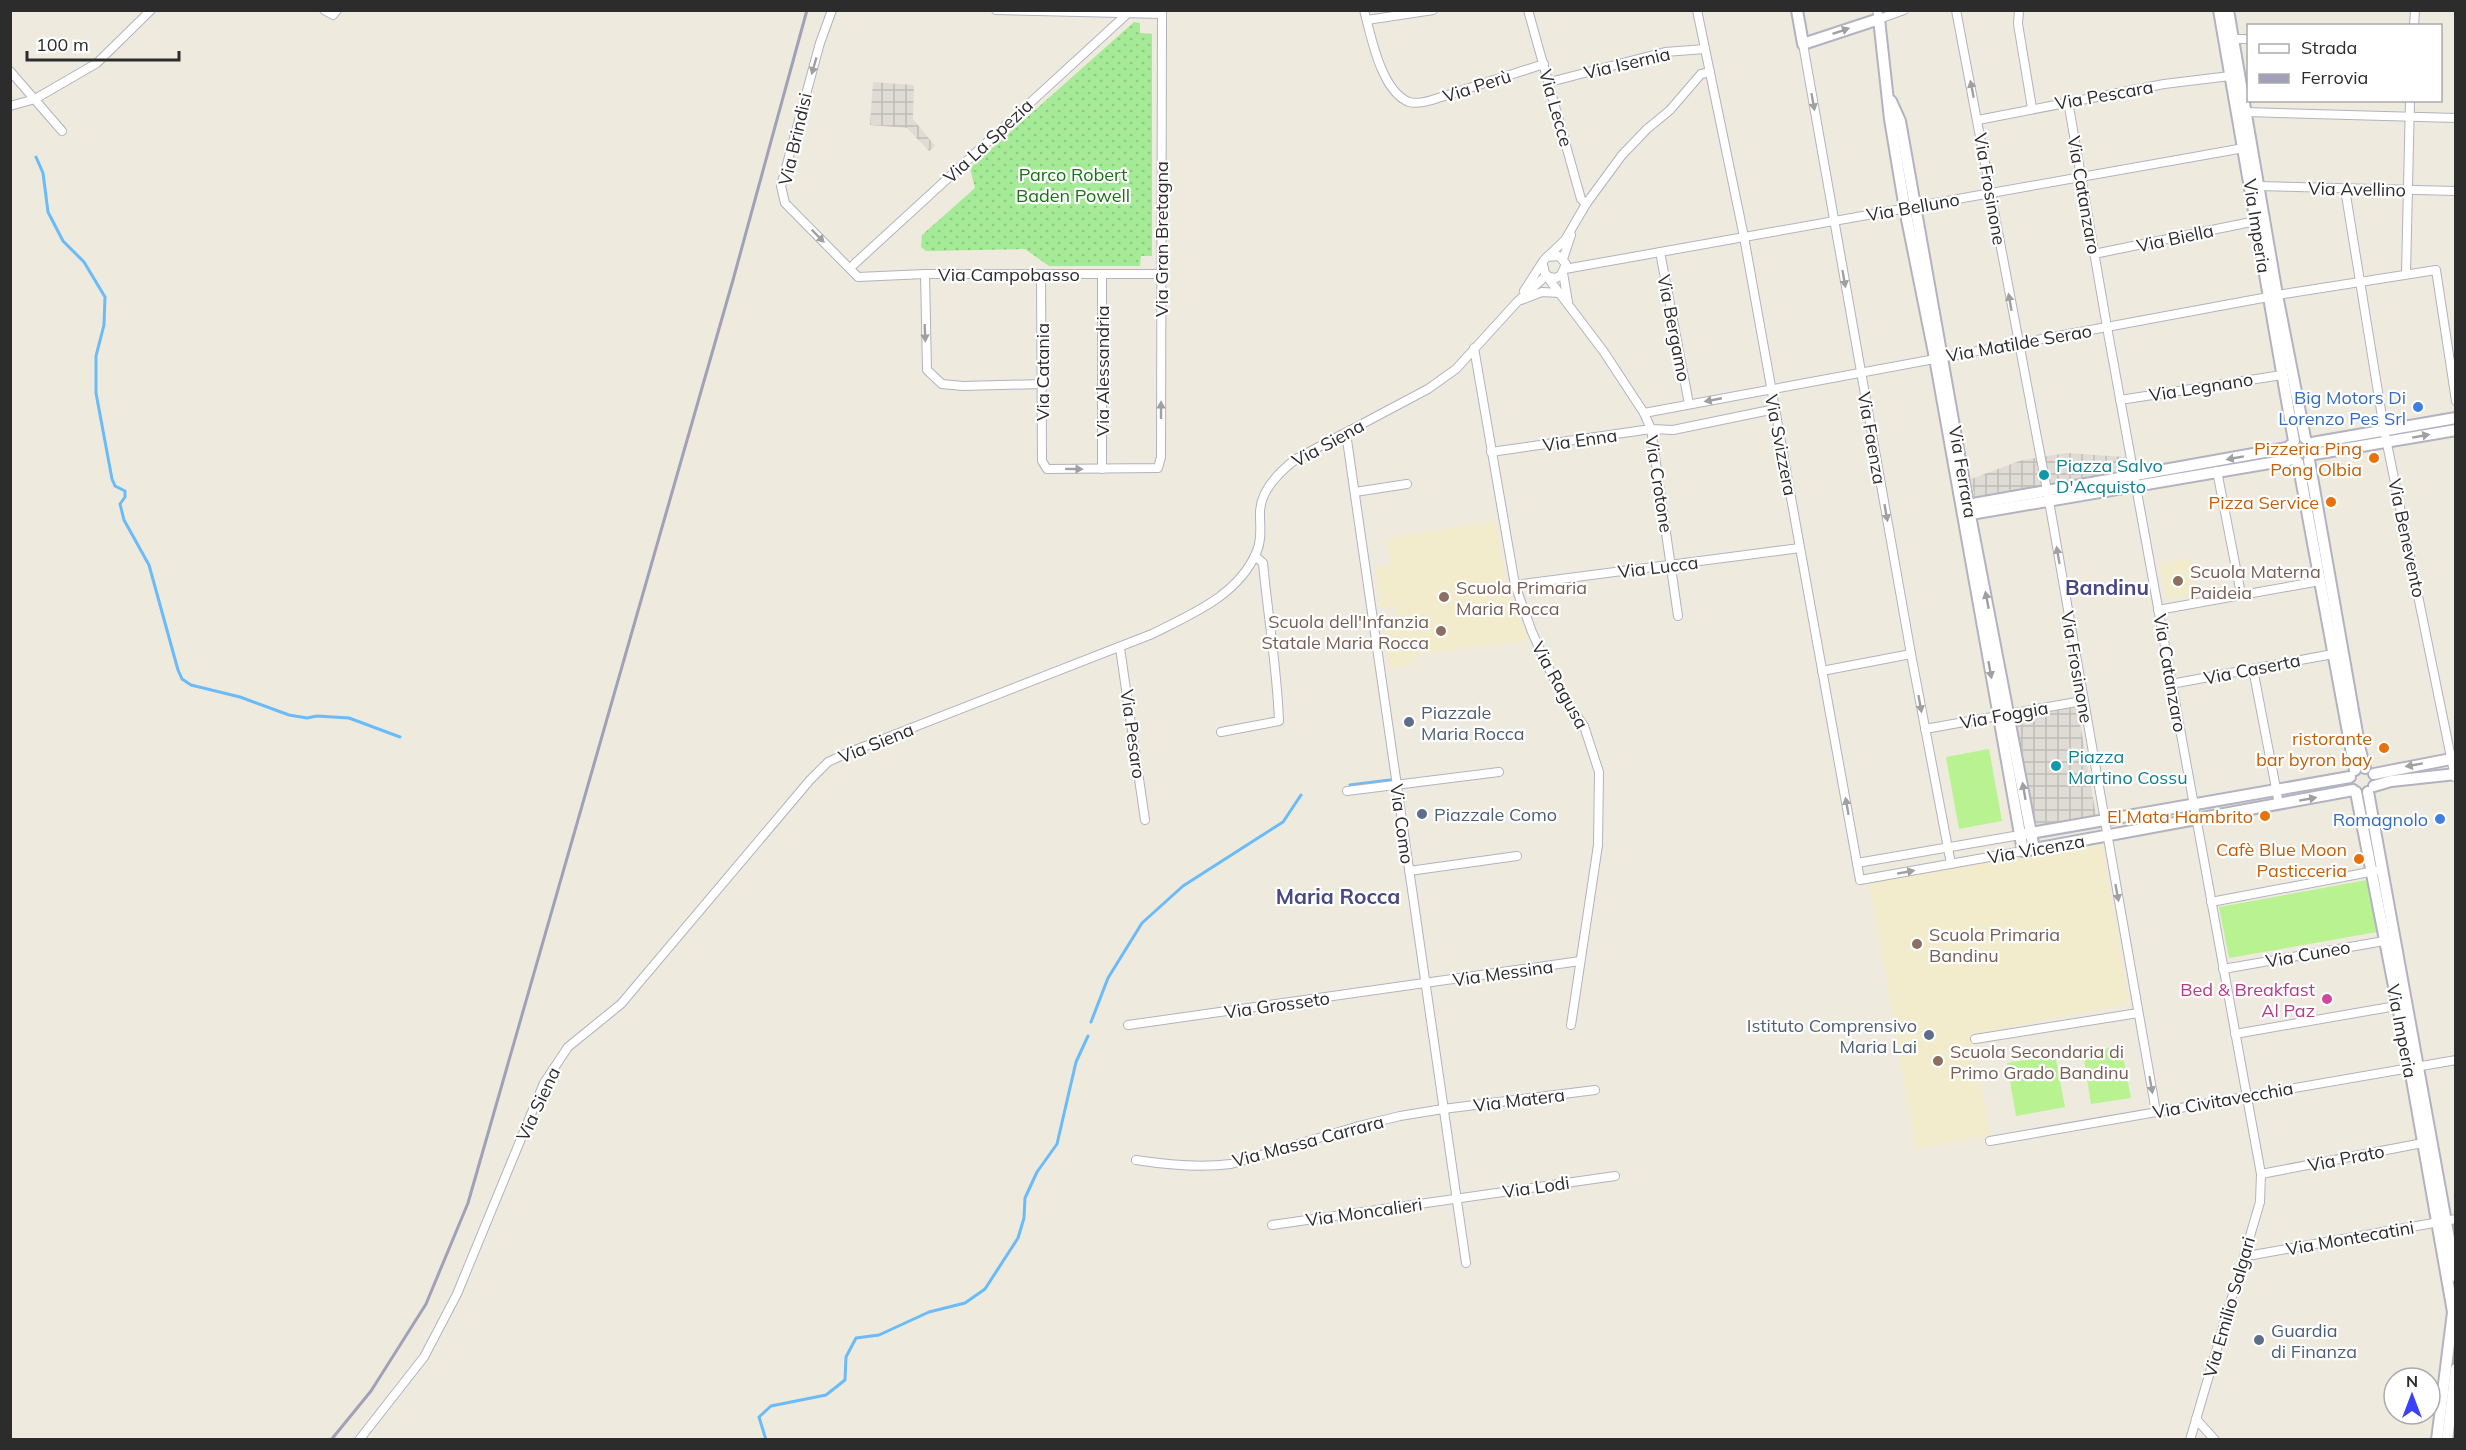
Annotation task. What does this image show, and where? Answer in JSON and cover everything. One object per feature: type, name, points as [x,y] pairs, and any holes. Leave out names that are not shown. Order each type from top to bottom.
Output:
[{"type":"street","points":[[10,106],[35,99],[97,63],[151,10]]},
{"type":"street","points":[[324,10],[333,15],[337,10]]},
{"type":"street","name":"Via Brindisi","points":[[832,10],[820,43],[781,186],[785,203],[858,277]]},
{"type":"street","points":[[996,10],[1162,13]]},
{"type":"street","points":[[1364,10],[1367,20],[1433,10]]},
{"type":"street","name":"Via Lecce","points":[[1528,10],[1581,199],[1586,204]]},
{"type":"street","name":"Via Svizzera","points":[[1697,10],[1744,237],[1860,880]]},
{"type":"street","name":"Via Faenza","points":[[1797,10],[1911,654],[1951,864]]},
{"type":"street","points":[[1803,44],[1878,15],[1904,10]]},
{"type":"street","name":"Via Frosinone","points":[[1956,10],[1978,120],[2017,343],[2048,496],[2082,701],[2156,1112]]},
{"type":"street","points":[[2019,10],[2018,24],[2032,108]]},
{"type":"street","name":"Via Imperia","points":[[2219,10],[2256,221],[2310,449],[2360,750],[2361,772],[2355,791],[2376,871],[2414,1067],[2426,1142],[2446,1221],[2452,1271],[2453,1312],[2437,1440]]},
{"type":"street","name":"Via Imperia","points":[[2228,10],[2258,186],[2293,443],[2290,453],[2296,461]]},
{"type":"street","name":"Via Gran Bretagna","points":[[1102,469],[1158,468],[1161,458],[1162,13]]},
{"type":"street","name":"Via La Spezia","points":[[850,268],[1127,14]]},
{"type":"street","name":"Via Ferrara","points":[[1878,15],[1888,96],[1900,120],[1910,208],[1939,358],[1998,715],[2023,851]]},
{"type":"street","name":"Via Perù","points":[[1367,20],[1380,67],[1393,88],[1409,102],[1432,100],[1544,64]]},
{"type":"street","points":[[2233,39],[2247,39]]},
{"type":"street","name":"Via Isernia","points":[[1550,82],[1665,52],[1705,49]]},
{"type":"street","points":[[10,71],[62,131]]},
{"type":"street","name":"Via Siena","points":[[1517,302],[1545,261],[1565,240],[1586,204],[1622,155],[1647,129],[1670,110],[1701,74],[1710,72]]},
{"type":"street","name":"Via Pescara","points":[[1978,120],[2164,84],[2230,76]]},
{"type":"street","name":"Via Catanzaro","points":[[2068,101],[2171,684],[2261,1174]]},
{"type":"street","points":[[2406,274],[2410,102]]},
{"type":"street","points":[[2246,112],[2456,118]]},
{"type":"street","name":"Via Belluno","points":[[1545,261],[1556,255],[1564,266],[1582,267],[2244,148]]},
{"type":"street","name":"Via Avellino","points":[[2258,186],[2456,191]]},
{"type":"street","name":"Via Benevento","points":[[2344,189],[2386,436],[2454,758],[2455,775]]},
{"type":"street","name":"Via Biella","points":[[2094,254],[2256,221]]},
{"type":"street","name":"Via Siena","points":[[1564,266],[1574,224]]},
{"type":"street","name":"Via Bergamo","points":[[1660,252],[1689,404]]},
{"type":"street","name":"Via Crotone","points":[[1545,261],[1548,276],[1604,352],[1644,413],[1651,429],[1678,616]]},
{"type":"street","points":[[1548,276],[1556,278],[1564,266]]},
{"type":"street","name":"Via Crotone","points":[[1564,266],[1569,303]]},
{"type":"street","name":"Via Matilde Serao","points":[[1771,388],[2272,296],[2436,270],[2456,401]]},
{"type":"street","points":[[925,274],[927,370],[942,384],[963,386],[1042,384]]},
{"type":"street","name":"Via Campobasso","points":[[858,277],[925,274],[1160,274]]},
{"type":"street","name":"Via Catania","points":[[1041,274],[1042,461],[1047,468],[1102,469]]},
{"type":"street","name":"Via Alessandria","points":[[1102,274],[1102,469]]},
{"type":"street","name":"Via Siena","points":[[359,1440],[424,1357],[441,1327],[457,1294],[544,1083],[556,1063],[568,1047],[621,1004],[810,780],[828,762],[1120,648],[1193,614],[1225,594],[1239,580],[1255,556],[1261,539],[1260,512],[1265,494],[1275,478],[1296,459],[1428,389],[1456,369],[1517,302],[1548,276]]},
{"type":"street","points":[[1517,302],[1542,292],[1560,293]]},
{"type":"street","name":"Via Ragusa","points":[[1474,348],[1515,585],[1545,661],[1562,694],[1584,726],[1599,772],[1598,845],[1571,1025]]},
{"type":"street","name":"Via Legnano","points":[[2120,400],[2282,375]]},
{"type":"street","points":[[1644,413],[1771,388]]},
{"type":"street","name":"Via Enna","points":[[1491,452],[1651,429],[1673,430],[1775,409]]},
{"type":"street","points":[[1965,511],[2135,481],[2287,448],[2293,443],[2310,449],[2386,436],[2456,418]]},
{"type":"street","points":[[2386,436],[2456,430]]},
{"type":"street","name":"Via Como","points":[[1346,433],[1466,1263]]},
{"type":"street","points":[[2135,481],[2296,461],[2310,449]]},
{"type":"street","points":[[2296,461],[2333,654],[2361,772]]},
{"type":"street","points":[[2217,471],[2241,594]]},
{"type":"street","points":[[1355,492],[1407,484]]},
{"type":"street","name":"Via Ferrara","points":[[1965,511],[2010,713],[2034,849]]},
{"type":"street","name":"Via Lucca","points":[[1515,585],[1800,548]]},
{"type":"street","points":[[1221,732],[1279,720],[1277,672],[1267,612],[1263,563],[1255,556]]},
{"type":"street","points":[[2158,610],[2320,581]]},
{"type":"street","name":"Via Pesaro","points":[[1120,648],[1145,819]]},
{"type":"street","points":[[1822,671],[1911,654]]},
{"type":"street","name":"Via Caserta","points":[[2171,684],[2333,654]]},
{"type":"street","points":[[2253,669],[2279,804]]},
{"type":"street","name":"Via Foggia","points":[[1925,729],[2082,701]]},
{"type":"street","name":"Via Vicenza","points":[[1857,863],[2194,804],[2361,772],[2454,758]]},
{"type":"street","points":[[1347,791],[1499,772]]},
{"type":"street","name":"Via Imperia","points":[[2361,772],[2371,789],[2376,871]]},
{"type":"street","points":[[2371,789],[2391,781],[2455,775]]},
{"type":"street","name":"Via Vicenza","points":[[1860,880],[2371,789]]},
{"type":"street","points":[[1408,871],[1517,856]]},
{"type":"street","points":[[2211,902],[2376,871]]},
{"type":"street","name":"Via Cuneo","points":[[2223,969],[2389,940]]},
{"type":"street","name":"Via Messina","points":[[1425,984],[1580,962]]},
{"type":"street","name":"Via Grosseto","points":[[1128,1025],[1425,984]]},
{"type":"street","points":[[2235,1034],[2401,1005]]},
{"type":"street","points":[[1975,1039],[2138,1013]]},
{"type":"street","name":"Via Civitavecchia","points":[[1990,1141],[2456,1060]]},
{"type":"street","name":"Via Matera","points":[[1443,1109],[1595,1090]]},
{"type":"street","name":"Via Massa Carrara","points":[[1136,1160],[1175,1166],[1232,1164],[1359,1126],[1443,1109]]},
{"type":"street","name":"Via Prato","points":[[2261,1174],[2426,1142]]},
{"type":"street","name":"Via Emilio Salgari","points":[[2190,1440],[2260,1202],[2261,1174]]},
{"type":"street","name":"Via Lodi","points":[[1457,1199],[1615,1176]]},
{"type":"street","name":"Via Moncalieri","points":[[1272,1225],[1457,1199]]},
{"type":"street","name":"Via Montecatini","points":[[2244,1254],[2253,1255],[2446,1221]]},
{"type":"street","points":[[2447,1440],[2456,1369]]},
{"type":"street","points":[[2196,1419],[2215,1439]]},
{"type":"shaded area","points":[[873,82],[914,85],[913,119],[935,146],[929,151],[907,128],[870,125]]},
{"type":"shaded area","name":"Piazza Salvo D'Acquisto","points":[[2067,453],[2125,457],[2127,472],[1975,500],[1971,479],[2022,460]]},
{"type":"shaded area","name":"Scuola Primaria Maria Rocca","points":[[1496,521],[1507,589],[1529,641],[1419,654],[1410,665],[1389,669],[1382,623],[1398,620],[1395,606],[1380,608],[1375,568],[1390,565],[1387,538]]},
{"type":"shaded area","name":"Scuola Materna Paideia","points":[[2191,558],[2197,594],[2166,598],[2160,564]]},
{"type":"shaded area","name":"Piazza Martino Cossu","points":[[2077,706],[2096,815],[2039,825],[2034,823],[2015,718]]},
{"type":"shaded area","points":[[2102,841],[2129,1004],[1972,1034],[1990,1135],[1983,1139],[1980,1137],[1916,1149],[1869,883]]},
{"type":"green space","name":"Parco Robert Baden Powell","points":[[1134,22],[1140,23],[1140,33],[1152,34],[1152,256],[1141,256],[1140,266],[1049,266],[1025,249],[926,251],[921,247],[922,235],[975,188],[970,168]]},
{"type":"green space","points":[[1989,749],[2002,821],[1959,829],[1946,757]]},
{"type":"green space","points":[[2367,880],[2377,932],[2229,958],[2219,907]]},
{"type":"green space","points":[[2121,1046],[2131,1098],[2091,1104],[2083,1053]]},
{"type":"green space","points":[[2055,1055],[2065,1107],[2016,1116],[2007,1063]]},
{"type":"waterway","points":[[36,157],[43,173],[48,212],[63,241],[84,262],[105,297],[104,325],[96,356],[96,393],[112,479],[115,486],[125,491],[125,497],[120,504],[124,520],[149,565],[182,679],[191,685],[240,697],[289,715],[307,718],[317,716],[349,718],[400,737]]},
{"type":"waterway","points":[[1350,785],[1390,780]]},
{"type":"waterway","points":[[1091,1022],[1108,978],[1142,923],[1183,886],[1283,822],[1301,795]]},
{"type":"waterway","points":[[766,1440],[759,1417],[771,1406],[826,1395],[845,1380],[846,1357],[856,1338],[879,1335],[929,1312],[965,1303],[985,1289],[1018,1238],[1024,1218],[1025,1198],[1037,1172],[1057,1144],[1076,1062],[1088,1036]]},
{"type":"railway","points":[[331,1440],[371,1391],[426,1304],[468,1203],[733,280],[807,10]]},
{"type":"place","name":"Big Motors Di Lorenzo Pes Srl","points":[[2418,407]]},
{"type":"place","name":"Pizzeria Ping Pong Olbia","points":[[2374,458]]},
{"type":"place","name":"Piazza Salvo D'Acquisto","points":[[2044,475]]},
{"type":"place","name":"Pizza Service","points":[[2331,502]]},
{"type":"place","name":"Scuola Materna Paideia","points":[[2178,581]]},
{"type":"place","name":"Scuola Primaria Maria Rocca","points":[[1444,597]]},
{"type":"place","name":"Scuola dell'Infanzia Statale Maria Rocca","points":[[1441,631]]},
{"type":"place","name":"Piazzale Maria Rocca","points":[[1409,722]]},
{"type":"place","name":"ristorante bar byron bay","points":[[2384,748]]},
{"type":"place","name":"Piazza Martino Cossu","points":[[2056,766]]},
{"type":"place","name":"Piazzale Como","points":[[1422,814]]},
{"type":"place","name":"El Mata Hambrito","points":[[2265,816]]},
{"type":"place","name":"Romagnolo","points":[[2440,819]]},
{"type":"place","name":"Cafè Blue Moon Pasticceria","points":[[2359,859]]},
{"type":"place","name":"Scuola Primaria Bandinu","points":[[1917,944]]},
{"type":"place","name":"Bed & Breakfast Al Paz","points":[[2327,999]]},
{"type":"place","name":"Istituto Comprensivo Maria Lai","points":[[1929,1035]]},
{"type":"place","name":"Scuola Secondaria di Primo Grado Bandinu","points":[[1938,1061]]},
{"type":"place","name":"Guardia di Finanza","points":[[2259,1340]]},
{"type":"district","name":"Bandinu","points":[[2107,587]]},
{"type":"district","name":"Maria Rocca","points":[[1338,896]]}]
